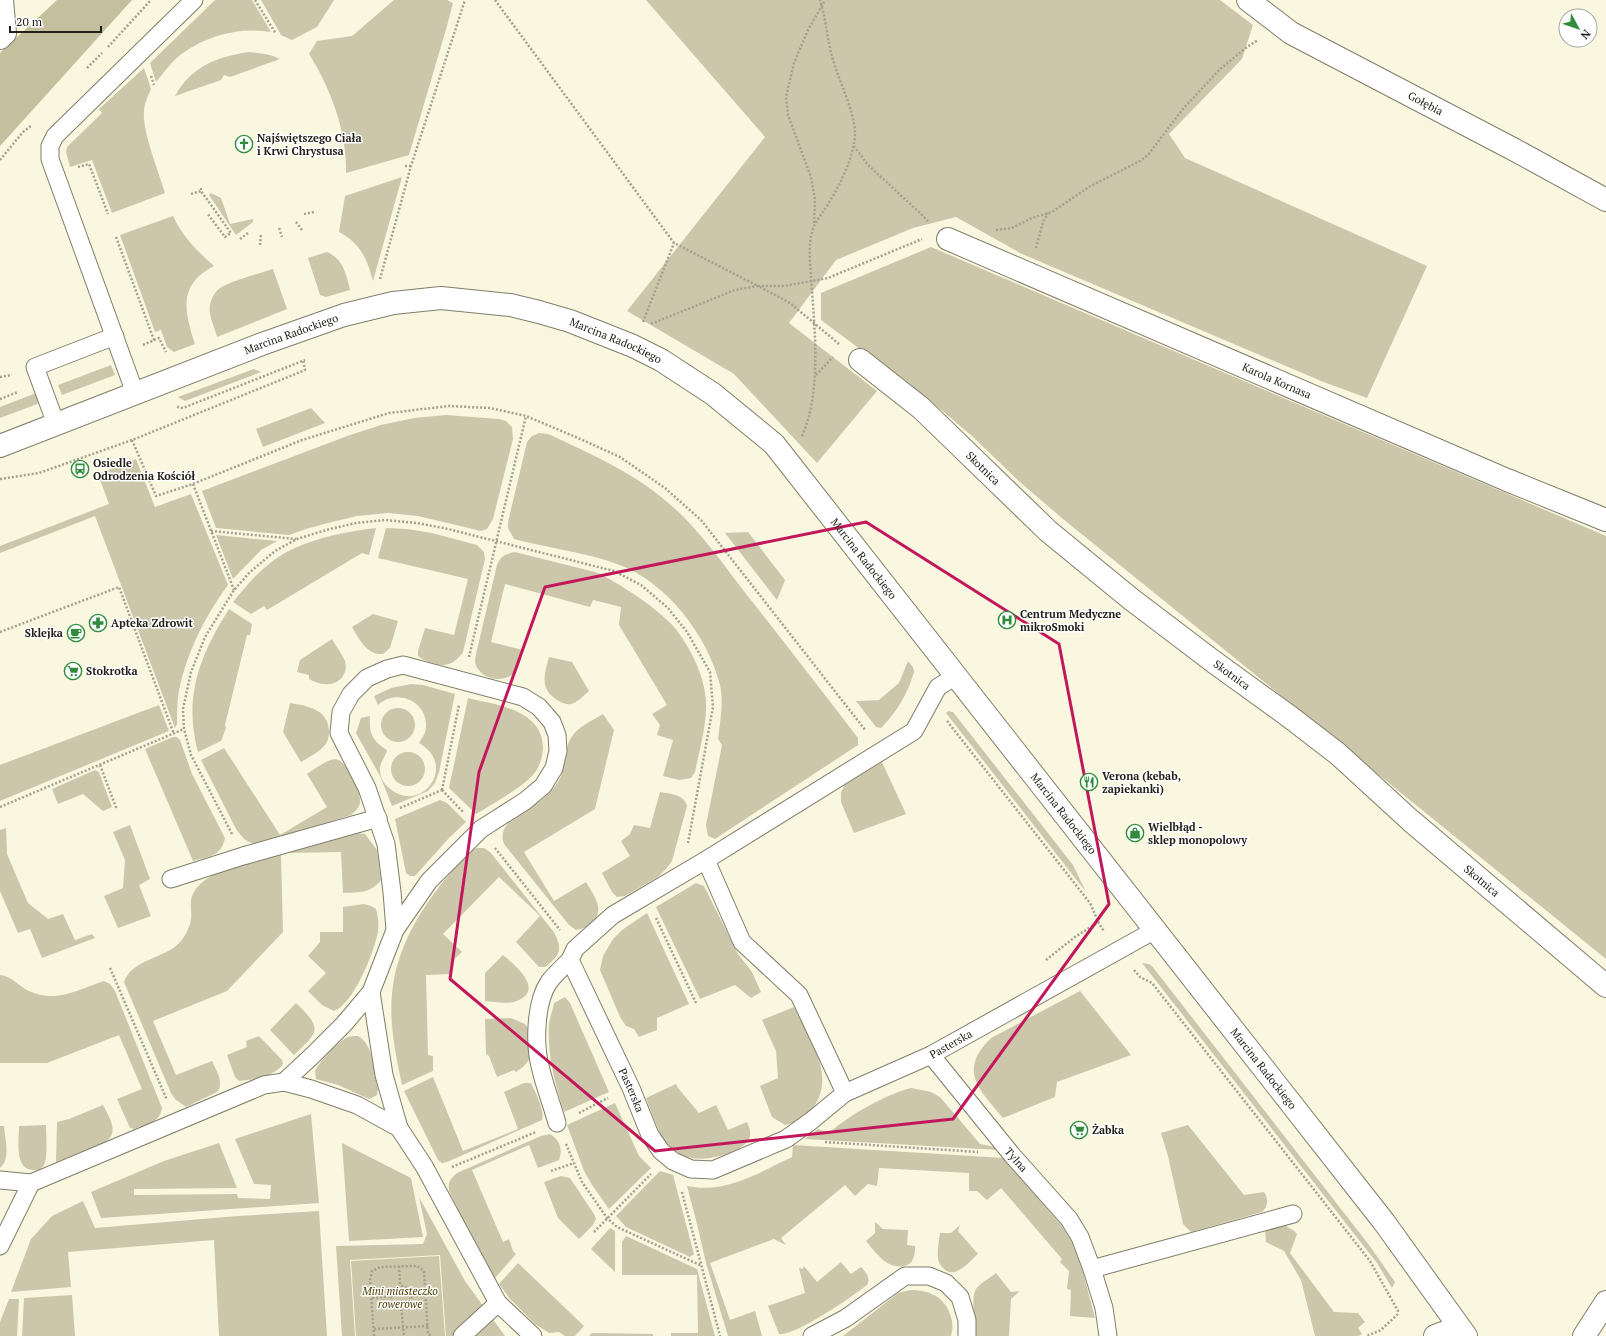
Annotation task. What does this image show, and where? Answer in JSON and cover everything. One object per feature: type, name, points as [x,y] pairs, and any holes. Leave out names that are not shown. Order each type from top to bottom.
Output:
[{"type":"street","points":[[0,38],[5,33],[2,0]]},
{"type":"street","name":"Gołębia","points":[[1248,0],[1291,33],[1514,149],[1606,200]]},
{"type":"street","name":"Karola Kornasa","points":[[947,239],[1507,480],[1606,520]]},
{"type":"street","name":"Marcina Radockiego","points":[[0,446],[303,329],[344,315],[393,303],[441,298],[510,305],[637,337],[661,360],[713,394],[774,444],[1384,1222],[1462,1331]]},
{"type":"street","name":"Skotnica","points":[[855,356],[921,408],[1048,530],[1138,604],[1338,754],[1410,820],[1606,986]]},
{"type":"street","points":[[1584,1336],[1606,1302]]},
{"type":"street","points":[[1435,1336],[1462,1331]]},
{"type":"lane","points":[[135,393],[50,159],[50,146],[55,136],[194,0]]},
{"type":"lane","points":[[56,424],[35,367],[115,336]]},
{"type":"lane","points":[[284,1082],[344,1024],[371,992],[395,930],[429,881],[481,830],[524,801],[543,786],[554,768],[558,751],[557,735],[552,722],[539,707],[523,697],[403,664],[367,678],[351,694],[341,712],[339,733],[367,788],[386,844],[395,930]]},
{"type":"lane","points":[[557,1123],[540,1068],[537,1033],[538,1016],[542,996],[549,982],[573,954],[613,915],[682,875],[914,731],[938,688],[956,676]]},
{"type":"lane","points":[[171,879],[243,856],[378,818]]},
{"type":"lane","points":[[706,860],[742,942],[800,995],[846,1093]]},
{"type":"lane","name":"Pasterska","points":[[573,954],[650,1135],[661,1151],[671,1159],[691,1169],[714,1170],[786,1139],[846,1093],[931,1055],[1155,930]]},
{"type":"lane","points":[[371,992],[384,1075],[399,1128],[430,1176],[498,1303],[533,1336]]},
{"type":"lane","name":"Tylna","points":[[931,1055],[1012,1155],[1069,1219],[1080,1237],[1092,1269],[1104,1308],[1108,1336]]},
{"type":"lane","points":[[0,1180],[31,1183],[264,1085],[284,1082],[357,1104],[399,1128]]},
{"type":"lane","points":[[0,1246],[31,1183]]},
{"type":"lane","points":[[1092,1269],[1293,1214]]},
{"type":"lane","points":[[812,1336],[846,1318],[905,1276],[929,1276],[946,1283],[960,1297],[967,1320],[967,1336]]},
{"type":"lane","points":[[462,1336],[498,1303]]},
{"type":"path","points":[[256,0],[276,34]]},
{"type":"path","points":[[380,279],[411,166],[465,0]]},
{"type":"path","points":[[495,0],[674,244],[790,302],[814,324],[855,356]]},
{"type":"path","points":[[814,224],[836,193],[854,146],[855,133],[853,120],[832,56],[825,17],[820,0]]},
{"type":"path","points":[[792,466],[800,439],[807,424],[811,408],[815,376],[810,250],[814,224],[815,200],[811,177],[788,115],[786,97],[794,63],[808,30],[825,0]]},
{"type":"path","points":[[637,337],[658,322],[735,290],[758,286],[784,286],[812,282],[947,239],[967,236],[978,232],[1012,228],[1048,213],[1060,207],[1089,187],[1140,161],[1148,155],[1172,122],[1191,100],[1220,69],[1247,47],[1261,38],[1271,34],[1291,33]]},
{"type":"path","points":[[854,146],[868,165],[947,239]]},
{"type":"path","points":[[76,168],[89,164],[108,214]]},
{"type":"path","points":[[405,166],[411,166]]},
{"type":"path","points":[[191,194],[201,189],[231,232],[225,237],[207,213]]},
{"type":"path","points":[[304,214],[314,212]]},
{"type":"path","points":[[1036,276],[1034,266],[1035,252],[1043,222],[1048,213]]},
{"type":"path","points":[[296,222],[302,230]]},
{"type":"path","points":[[279,228],[282,237]]},
{"type":"path","points":[[240,240],[248,233]]},
{"type":"path","points":[[260,245],[261,234]]},
{"type":"path","points":[[116,237],[154,340]]},
{"type":"path","points":[[637,337],[674,244]]},
{"type":"path","points":[[0,479],[39,472],[132,440],[305,370],[303,360],[303,329]]},
{"type":"path","points":[[121,353],[159,338],[164,350],[169,354]]},
{"type":"path","points":[[815,376],[833,356],[855,356]]},
{"type":"path","points":[[175,406],[183,408],[311,357]]},
{"type":"path","points":[[0,399],[41,383]]},
{"type":"path","points":[[132,440],[156,496],[193,484],[302,440],[389,413],[449,406],[490,408],[526,416],[620,457],[665,488],[701,520],[868,733]]},
{"type":"path","points":[[442,790],[464,680],[526,416]]},
{"type":"path","points":[[193,484],[234,590]]},
{"type":"path","points":[[243,856],[191,755],[184,729],[183,709],[191,672],[205,637],[234,590],[249,572],[275,551],[297,539],[326,530],[356,523],[385,520],[417,523],[448,529],[614,572],[641,585],[668,608],[687,632],[710,672],[713,707],[682,875]]},
{"type":"path","points":[[211,531],[297,539]]},
{"type":"path","points":[[0,632],[119,587],[174,734]]},
{"type":"path","points":[[925,709],[947,720],[1090,903],[1096,915],[1097,923],[1118,950],[1140,977],[1152,983],[1370,1261],[1398,1311],[1397,1316],[1381,1330],[1367,1336]]},
{"type":"path","points":[[0,807],[184,729]]},
{"type":"path","points":[[100,765],[117,810]]},
{"type":"path","points":[[378,818],[442,790]]},
{"type":"path","points":[[442,790],[481,830],[573,954]]},
{"type":"path","points":[[645,896],[696,1003]]},
{"type":"path","points":[[110,968],[177,1122]]},
{"type":"path","points":[[430,1176],[557,1123],[631,1088]]},
{"type":"path","points":[[557,1123],[582,1182],[607,1218],[617,1227],[702,1266]]},
{"type":"path","points":[[786,1139],[1012,1155]]},
{"type":"path","points":[[594,1232],[607,1218],[671,1159],[702,1266],[720,1336]]},
{"type":"path","points":[[551,1172],[574,1163]]},
{"type":"path","points":[[399,1266],[400,1286]]},
{"type":"path","points":[[374,1336],[370,1276],[372,1271],[380,1267],[399,1266],[417,1266],[424,1271],[428,1335],[432,1336]]},
{"type":"path","points":[[400,1286],[408,1289],[410,1295],[407,1303],[401,1305],[393,1302],[391,1296],[392,1290],[400,1286]]},
{"type":"path","points":[[372,1298],[391,1296]]},
{"type":"path","points":[[401,1305],[404,1336]]},
{"type":"path","points":[[374,1329],[428,1326]]},
{"type":"highlighted area","points":[[866,522],[1059,644],[1109,904],[953,1119],[655,1151],[450,979],[479,772],[545,587]]},
{"type":"green space","points":[[215,0],[252,0],[271,32],[236,32],[203,41],[179,56],[156,82],[150,63]]},
{"type":"green space","points":[[261,0],[334,0],[317,27],[292,40],[281,35]]},
{"type":"green space","points":[[394,0],[447,0],[453,3],[409,155],[346,173],[346,158],[341,127],[331,96],[309,54],[317,41],[352,36]]},
{"type":"green space","points":[[646,0],[1220,0],[1253,25],[1242,59],[1169,134],[1185,158],[1427,266],[1367,398],[1321,381],[1022,254],[956,217],[913,228],[836,260],[789,323],[877,391],[817,463],[734,374],[627,311],[765,137]]},
{"type":"green space","points":[[248,52],[260,53],[280,59],[230,77],[224,75],[221,80],[175,96],[181,86],[189,78],[206,65],[215,60]]},
{"type":"green space","points":[[144,68],[151,89],[146,100],[144,120],[165,193],[112,213],[92,160],[70,167],[66,152],[67,147],[102,113],[99,109]]},
{"type":"green space","points":[[402,177],[373,281],[362,252],[352,241],[339,232],[345,196]]},
{"type":"green space","points":[[211,193],[221,198],[230,224],[253,219],[253,222],[236,235],[209,195]]},
{"type":"green space","points":[[173,216],[181,231],[214,266],[202,273],[194,281],[189,290],[187,299],[188,320],[195,344],[174,352],[167,347],[161,330],[155,332],[120,235]]},
{"type":"green space","points":[[931,247],[1606,536],[1606,959],[1063,519],[1021,483],[973,437],[944,412],[821,320],[821,293]]},
{"type":"green space","points":[[327,252],[337,258],[343,267],[350,290],[326,297],[320,295],[308,258]]},
{"type":"green space","points":[[273,269],[287,309],[217,337],[211,319],[210,310],[210,303],[215,293],[220,288],[232,282]]},
{"type":"green space","points":[[111,365],[115,375],[62,395],[58,385]]},
{"type":"green space","points":[[254,369],[261,372],[185,401],[178,397]]},
{"type":"green space","points":[[36,393],[40,403],[0,418],[0,407]]},
{"type":"green space","points":[[311,408],[325,423],[263,447],[256,429]]},
{"type":"green space","points":[[446,415],[499,419],[506,421],[512,427],[513,439],[493,519],[487,529],[481,531],[418,516],[388,513],[357,516],[306,529],[289,535],[216,528],[202,491],[350,435],[381,425],[414,418]]},
{"type":"green space","points":[[539,433],[548,434],[624,472],[653,490],[678,511],[709,546],[858,738],[858,745],[715,839],[708,836],[706,825],[722,745],[718,739],[722,698],[720,685],[714,666],[706,648],[682,612],[652,583],[635,572],[617,564],[592,556],[514,539],[508,528],[508,522],[527,442],[532,436]]},
{"type":"green space","points":[[136,459],[155,507],[191,494],[228,585],[204,622],[192,648],[182,676],[179,690],[177,703],[177,724],[175,728],[95,516],[0,553],[0,546],[109,504],[98,474]]},
{"type":"green space","points":[[376,528],[369,555],[362,553],[267,610],[264,606],[251,614],[233,602],[247,585],[274,560],[285,553],[323,538]]},
{"type":"green space","points":[[386,528],[407,529],[432,533],[477,545],[484,552],[485,559],[463,652],[454,662],[450,664],[442,665],[427,661],[418,656],[418,651],[425,628],[454,635],[468,579],[378,558]]},
{"type":"green space","points":[[748,532],[785,580],[777,600],[725,533]]},
{"type":"green space","points":[[216,535],[277,541],[261,550],[233,579]]},
{"type":"green space","points":[[515,552],[595,572],[604,576],[640,598],[672,624],[684,641],[699,670],[705,690],[706,711],[703,734],[695,772],[691,778],[679,780],[663,776],[673,740],[657,735],[660,725],[652,714],[667,705],[619,625],[621,607],[593,600],[590,607],[505,584],[491,642],[523,650],[520,662],[514,673],[505,678],[490,678],[481,673],[475,663],[475,660],[497,565],[500,559],[504,556]]},
{"type":"green space","points":[[229,609],[252,624],[250,635],[247,635],[225,725],[226,728],[221,741],[198,752],[192,713],[197,677],[202,660],[210,643]]},
{"type":"green space","points":[[373,614],[398,621],[390,648],[383,654],[372,652],[364,646],[352,627]]},
{"type":"green space","points":[[332,639],[345,661],[345,671],[341,678],[333,683],[322,684],[309,679],[309,675],[297,672],[300,660]]},
{"type":"green space","points":[[549,657],[572,662],[589,691],[578,701],[571,704],[563,703],[548,692],[545,676]]},
{"type":"green space","points":[[908,661],[914,670],[910,684],[898,708],[881,728],[876,727],[856,701],[879,700],[899,683]]},
{"type":"green space","points":[[411,684],[423,685],[455,694],[439,772],[435,783],[428,791],[392,806],[381,778],[356,733],[361,718],[370,716],[372,736],[387,750],[381,763],[380,770],[384,783],[388,787],[400,795],[412,796],[422,792],[430,785],[435,775],[436,764],[430,753],[419,743],[426,729],[425,717],[421,710],[416,704],[401,698],[385,700],[378,705],[374,696],[391,688]]},
{"type":"green space","points":[[468,698],[504,707],[516,711],[526,717],[535,724],[541,734],[543,747],[540,763],[532,776],[513,791],[476,814],[449,788]]},
{"type":"green space","points":[[290,703],[310,707],[316,710],[321,713],[328,724],[329,735],[325,744],[316,753],[301,762],[283,732]]},
{"type":"green space","points":[[159,705],[169,731],[0,801],[0,765]]},
{"type":"green space","points":[[395,708],[401,708],[405,709],[412,715],[415,725],[414,732],[408,739],[401,742],[395,742],[391,741],[384,735],[381,728],[381,722],[382,718],[388,711]]},
{"type":"green space","points":[[948,711],[953,712],[1073,865],[1086,892],[946,713]]},
{"type":"green space","points":[[603,714],[614,730],[595,809],[524,852],[554,901],[586,882],[597,903],[598,914],[588,925],[576,930],[569,925],[504,844],[503,835],[505,828],[516,816],[540,801],[556,784],[562,774],[569,742],[577,730]]},
{"type":"green space","points":[[173,737],[177,737],[180,740],[192,774],[225,838],[221,849],[214,855],[193,861],[145,749]]},
{"type":"green space","points":[[224,748],[280,835],[327,807],[307,774],[332,759],[340,761],[344,764],[352,776],[358,789],[360,802],[359,806],[351,815],[257,844],[247,841],[236,829],[201,760]]},
{"type":"green space","points":[[405,752],[411,752],[415,753],[422,759],[425,769],[424,776],[418,783],[411,786],[405,786],[401,785],[394,779],[391,772],[391,766],[392,762],[398,755]]},
{"type":"green space","points":[[882,762],[906,814],[854,833],[841,802],[841,792],[845,785]]},
{"type":"green space","points":[[95,770],[99,772],[112,807],[103,811],[83,794],[58,804],[52,789]]},
{"type":"green space","points":[[660,792],[680,797],[687,806],[672,861],[658,877],[625,896],[617,897],[612,892],[602,873],[630,856],[621,841],[630,834],[634,825],[650,828]]},
{"type":"green space","points":[[440,800],[447,803],[466,822],[449,838],[415,876],[410,876],[406,873],[395,819]]},
{"type":"green space","points":[[130,825],[150,879],[139,885],[151,916],[118,928],[104,896],[123,888],[125,860],[113,832]]},
{"type":"green space","points":[[6,828],[7,854],[28,903],[48,919],[63,914],[75,940],[92,934],[95,938],[42,958],[30,929],[18,933],[0,891],[0,830]]},
{"type":"green space","points":[[356,833],[365,834],[377,850],[381,880],[377,885],[368,890],[343,893],[341,852],[287,853]]},
{"type":"green space","points":[[484,848],[491,853],[553,931],[558,942],[559,951],[554,959],[545,967],[539,967],[516,942],[540,916],[499,877],[443,934],[462,952],[452,961],[451,974],[426,975],[428,1055],[433,1056],[433,1071],[402,1085],[397,1063],[391,1017],[395,973],[401,953],[409,934],[431,898],[458,865],[472,850]]},
{"type":"green space","points":[[281,854],[283,932],[227,991],[153,1021],[176,1075],[212,1061],[217,1072],[220,1085],[217,1092],[186,1107],[175,1099],[171,1093],[124,982],[133,969],[140,964],[170,950],[182,940],[188,930],[190,922],[191,900],[195,890],[204,881],[229,868]]},
{"type":"green space","points":[[696,883],[704,886],[738,954],[752,972],[761,992],[751,998],[735,985],[700,999],[656,907]]},
{"type":"green space","points":[[364,904],[376,909],[378,917],[378,931],[373,951],[362,976],[348,999],[341,1007],[334,1011],[322,1005],[308,991],[326,973],[308,956],[320,942],[320,932],[343,932],[343,907]]},
{"type":"green space","points":[[647,913],[689,1004],[657,1018],[657,1030],[639,1037],[634,1029],[626,1026],[620,1017],[600,970],[603,956],[613,939],[622,930]]},
{"type":"green space","points":[[503,955],[514,964],[524,976],[528,983],[529,989],[526,995],[515,1002],[502,1003],[485,1001],[485,973]]},
{"type":"green space","points":[[1142,963],[1152,966],[1369,1245],[1395,1282],[1392,1288],[1377,1263]]},
{"type":"green space","points":[[0,975],[12,979],[29,991],[39,995],[49,996],[67,994],[104,981],[110,984],[115,991],[162,1108],[158,1117],[148,1124],[134,1129],[130,1128],[117,1099],[142,1089],[119,1035],[47,1063],[0,1063]]},
{"type":"green space","points":[[1080,991],[1131,1055],[1057,1082],[1055,1097],[1003,1118],[980,1089],[976,1080],[974,1070],[975,1060],[981,1050],[991,1038]]},
{"type":"green space","points":[[565,997],[570,1003],[609,1092],[564,1112],[550,1058],[549,1024],[554,1003]]},
{"type":"green space","points":[[296,1003],[310,1018],[314,1024],[314,1029],[313,1035],[294,1055],[270,1030]]},
{"type":"green space","points":[[794,1007],[818,1057],[822,1083],[820,1096],[813,1108],[800,1119],[785,1125],[772,1117],[760,1086],[778,1078],[776,1051],[762,1020]]},
{"type":"green space","points":[[511,1018],[525,1024],[529,1030],[529,1060],[516,1072],[514,1070],[497,1077],[489,1056],[486,1054],[485,1019]]},
{"type":"green space","points":[[259,1036],[282,1060],[283,1064],[275,1072],[251,1080],[239,1081],[235,1077],[227,1055],[247,1047],[246,1041]]},
{"type":"green space","points":[[352,1036],[358,1036],[367,1045],[370,1052],[378,1089],[377,1095],[369,1099],[338,1085],[316,1079],[315,1071],[330,1052],[344,1039]]},
{"type":"green space","points":[[433,1077],[463,1151],[518,1129],[504,1092],[524,1083],[531,1083],[533,1087],[541,1106],[543,1116],[542,1120],[442,1163],[438,1160],[404,1091]]},
{"type":"green space","points":[[676,1084],[699,1113],[716,1105],[728,1130],[747,1122],[750,1137],[746,1144],[732,1152],[705,1159],[688,1157],[679,1154],[672,1148],[665,1141],[660,1132],[646,1098]]},
{"type":"green space","points":[[911,1088],[931,1092],[940,1097],[980,1144],[995,1147],[999,1150],[805,1139],[818,1129],[829,1133],[837,1126],[868,1106],[890,1095]]},
{"type":"green space","points":[[615,1103],[639,1156],[651,1168],[609,1209],[584,1171],[567,1125]]},
{"type":"green space","points":[[103,1105],[113,1128],[111,1137],[107,1141],[56,1162],[57,1122],[69,1119]]},
{"type":"green space","points":[[311,1114],[319,1203],[101,1218],[91,1192],[164,1161],[219,1143],[237,1188],[134,1189],[134,1195],[237,1194],[238,1198],[270,1199],[271,1185],[254,1184],[235,1139]]},
{"type":"green space","points":[[46,1125],[46,1151],[44,1165],[37,1170],[27,1169],[20,1160],[18,1146],[19,1126]]},
{"type":"green space","points":[[1188,1125],[1244,1195],[1264,1192],[1267,1197],[1267,1202],[1266,1207],[1262,1212],[1191,1232],[1183,1224],[1168,1156],[1161,1133]]},
{"type":"green space","points":[[0,1126],[4,1126],[6,1154],[0,1168]]},
{"type":"green space","points":[[550,1134],[560,1145],[561,1152],[559,1160],[538,1168],[529,1145],[472,1170],[503,1242],[509,1239],[513,1251],[516,1254],[495,1278],[483,1261],[449,1191],[450,1181],[457,1173],[541,1136]]},
{"type":"green space","points":[[342,1143],[411,1178],[423,1237],[349,1241]]},
{"type":"green space","points":[[793,1145],[1004,1158],[1062,1226],[1073,1244],[1083,1272],[1095,1318],[1070,1316],[1071,1290],[1067,1289],[1069,1271],[1060,1262],[1062,1259],[1001,1188],[987,1200],[977,1191],[969,1191],[969,1173],[879,1168],[877,1186],[868,1184],[855,1196],[845,1185],[781,1238],[786,1245],[774,1239],[710,1263],[730,1320],[755,1311],[762,1336],[728,1336],[706,1263],[687,1186],[701,1188],[728,1185],[754,1175],[792,1157]]},
{"type":"green space","points":[[660,1171],[673,1175],[694,1254],[690,1257],[626,1227],[616,1216]]},
{"type":"green space","points":[[561,1176],[570,1178],[596,1219],[593,1225],[579,1239],[558,1218],[544,1182]]},
{"type":"green space","points":[[419,1197],[465,1281],[505,1336],[446,1336],[440,1255],[350,1260],[355,1336],[342,1336],[336,1246],[423,1244],[427,1234]]},
{"type":"green space","points":[[83,1201],[95,1228],[319,1211],[327,1336],[219,1336],[214,1240],[68,1252],[71,1287],[11,1292],[31,1239],[52,1216]]},
{"type":"green space","points":[[875,1222],[883,1229],[908,1230],[907,1245],[915,1246],[914,1256],[910,1263],[907,1265],[894,1266],[889,1264],[874,1251],[866,1241],[875,1233]]},
{"type":"green space","points":[[960,1225],[958,1231],[978,1254],[967,1265],[957,1271],[948,1272],[942,1267],[938,1259],[940,1233],[951,1233]]},
{"type":"green space","points":[[1286,1226],[1297,1234],[1290,1253],[1334,1312],[1358,1313],[1365,1322],[1358,1328],[1362,1334],[1358,1336],[1315,1336],[1301,1280],[1284,1251],[1266,1242],[1265,1230]]},
{"type":"green space","points":[[610,1228],[615,1231],[615,1272],[591,1249]]},
{"type":"green space","points":[[626,1236],[697,1269],[715,1336],[671,1336],[671,1333],[698,1333],[697,1275],[622,1275],[622,1242]]},
{"type":"green space","name":"Mini miasteczko rowerowe","points":[[439,1256],[445,1336],[356,1336],[351,1261]]},
{"type":"green space","points":[[841,1262],[851,1274],[861,1267],[868,1277],[867,1285],[850,1298],[811,1322],[798,1329],[779,1334],[768,1306],[805,1293],[799,1268],[803,1269],[804,1266],[817,1282]]},
{"type":"green space","points":[[518,1263],[584,1326],[575,1336],[565,1336],[559,1332],[549,1333],[535,1324],[510,1299],[499,1284]]},
{"type":"green space","points":[[996,1273],[1011,1292],[1020,1291],[1011,1299],[1009,1336],[975,1336],[973,1304],[974,1293],[980,1285]]},
{"type":"green space","points":[[910,1290],[929,1293],[939,1298],[944,1303],[952,1320],[951,1336],[843,1336],[898,1293]]},
{"type":"green space","points":[[72,1295],[75,1336],[22,1336],[24,1298]]},
{"type":"green space","points":[[9,1299],[19,1299],[17,1336],[0,1336],[0,1322]]},
{"type":"green space","points":[[592,1333],[653,1334],[653,1336],[589,1336]]},
{"type":"shaded area","points":[[57,0],[132,0],[0,146],[0,53]]},
{"type":"place","name":"Najświętszego Ciała i Krwi Chrystusa","points":[[244,144]]},
{"type":"place","name":"Osiedle Odrodzenia Kościół","points":[[80,469]]},
{"type":"place","name":"Centrum Medyczne mikroSmoki","points":[[1007,620]]},
{"type":"place","name":"Apteka Zdrowit","points":[[98,623]]},
{"type":"place","name":"Sklejka","points":[[76,633]]},
{"type":"place","name":"Stokrotka","points":[[73,671]]},
{"type":"place","name":"Verona (kebab, zapiekanki)","points":[[1089,782]]},
{"type":"place","name":"Wielbłąd - sklep monopolowy","points":[[1135,833]]},
{"type":"place","name":"Żabka","points":[[1079,1130]]}]
